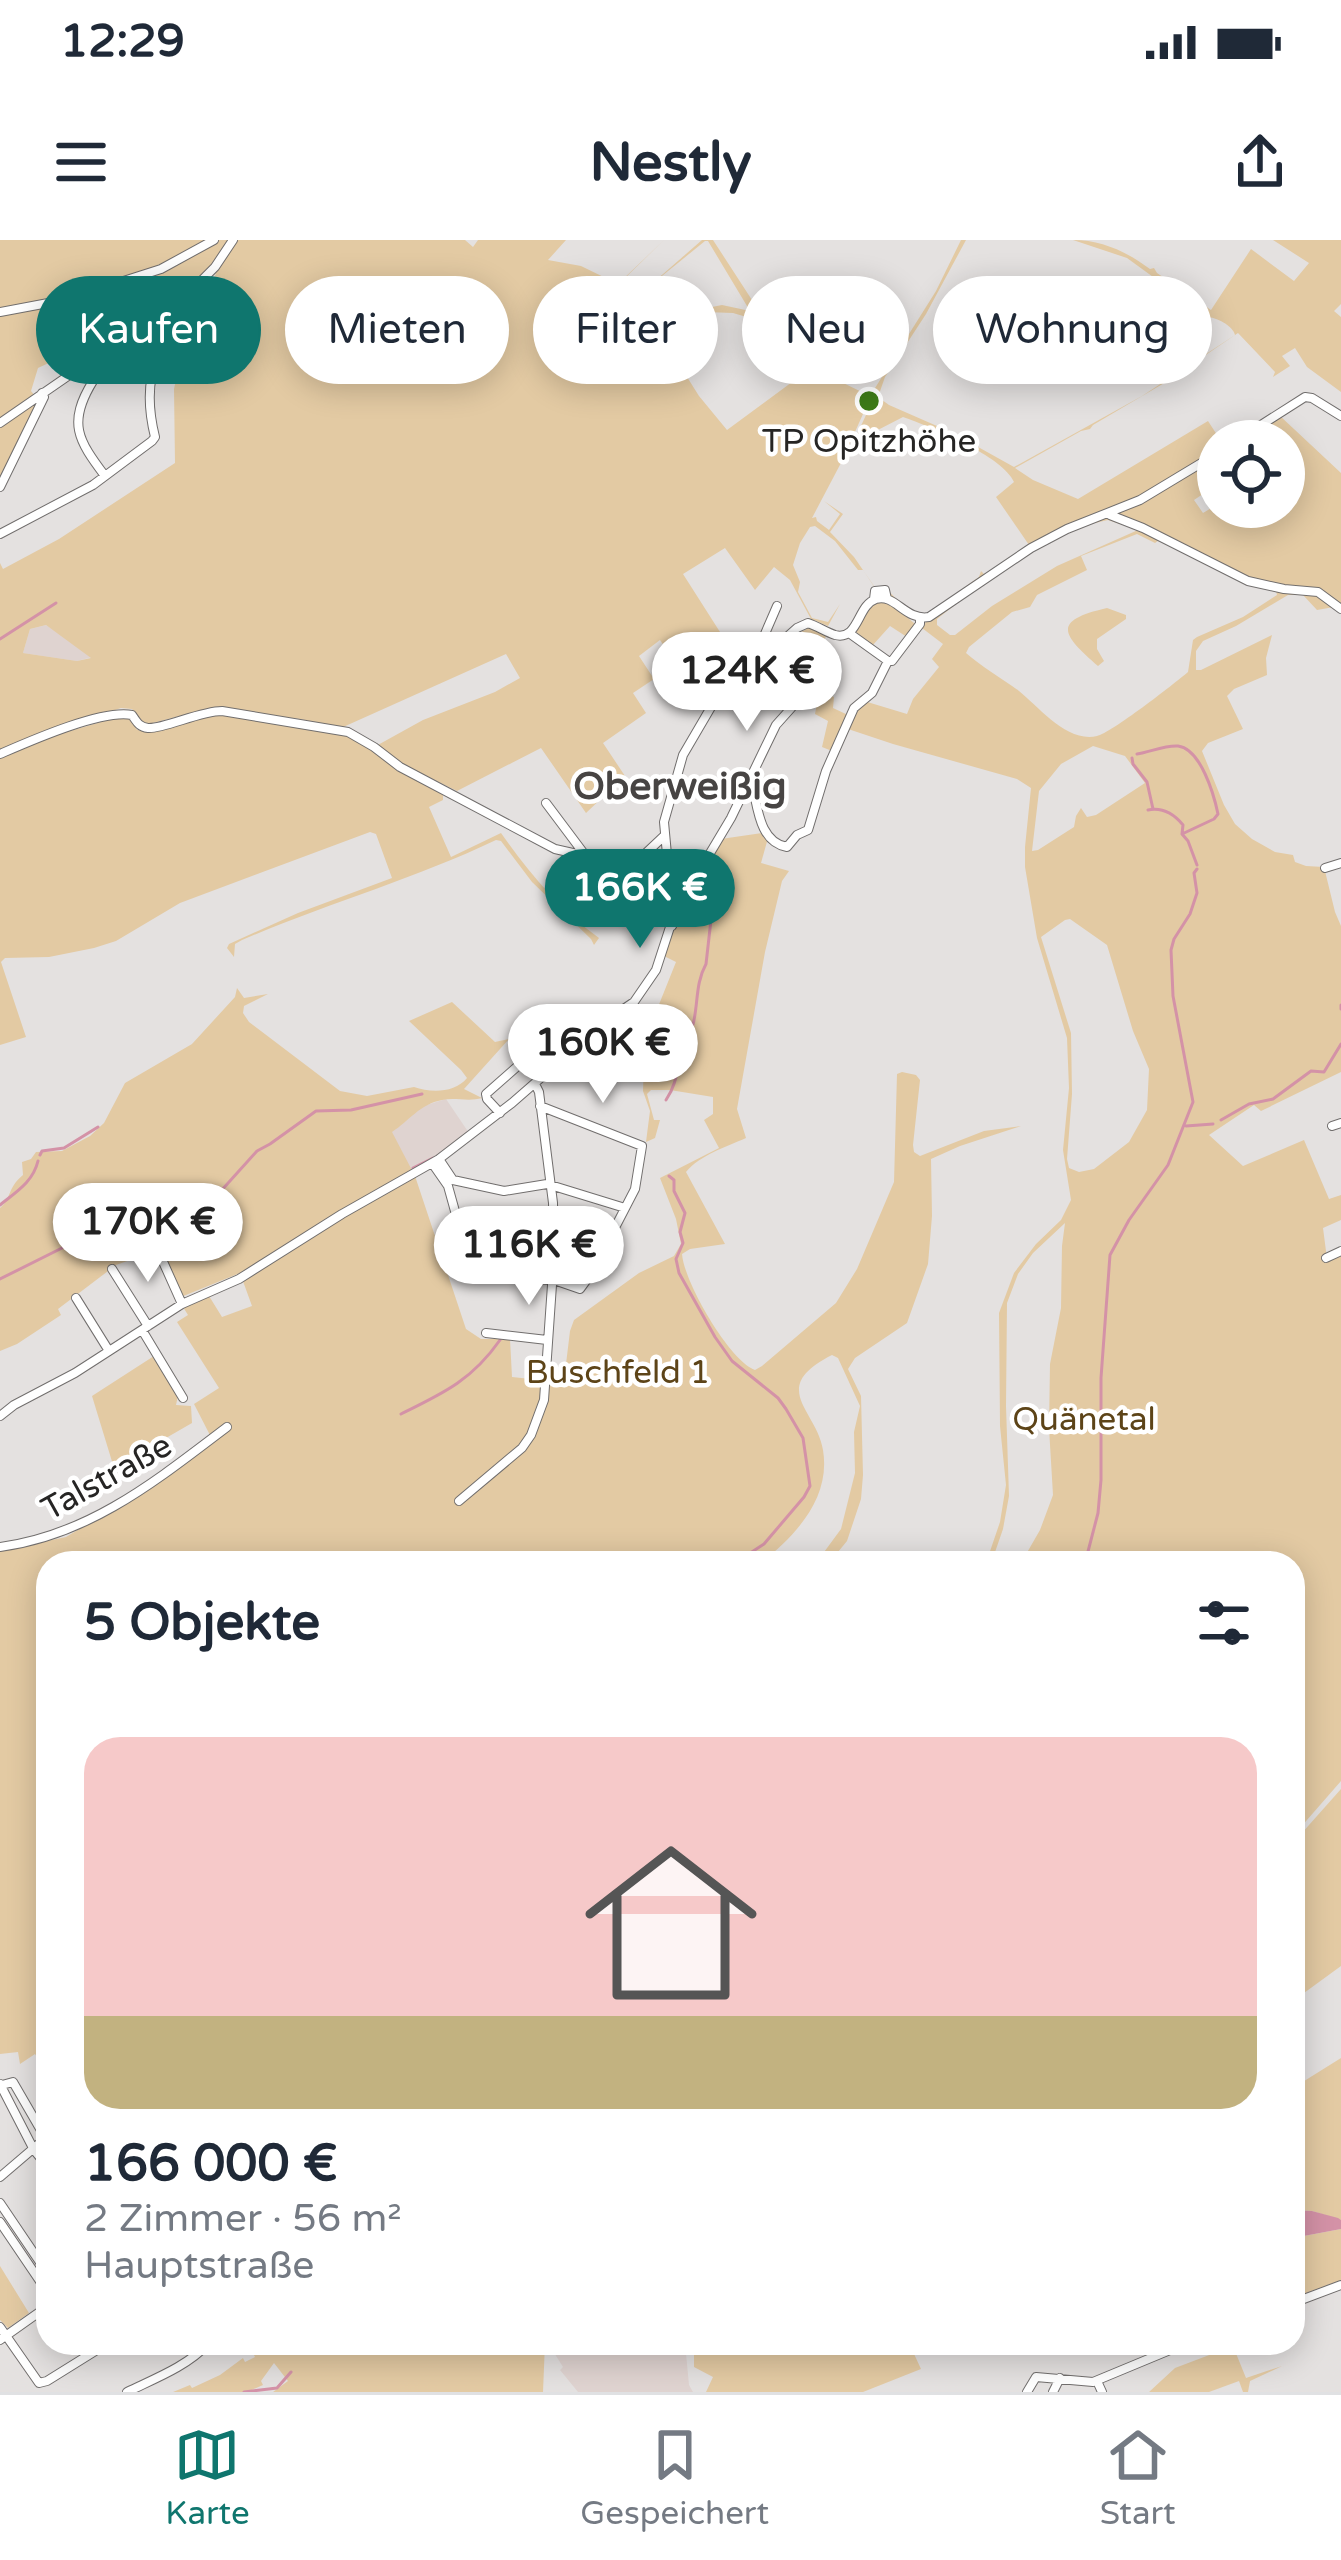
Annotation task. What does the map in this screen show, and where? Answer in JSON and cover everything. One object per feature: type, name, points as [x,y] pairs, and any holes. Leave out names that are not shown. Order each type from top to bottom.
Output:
[{"type":"street","points":[[0,312],[64,299],[161,269],[214,240]]},
{"type":"street","points":[[204,276],[232,240]]},
{"type":"street","points":[[0,423],[56,384]]},
{"type":"street","points":[[93,384],[77,419],[85,449],[105,476]]},
{"type":"street","points":[[1,531],[80,493],[155,437],[150,384]]},
{"type":"street","points":[[0,487],[42,393]]},
{"type":"street","points":[[1269,420],[1304,398],[1341,416]]},
{"type":"street","points":[[670,927],[665,813],[678,768],[714,702],[753,667],[805,624],[839,636],[850,633],[874,600],[875,591],[881,589],[886,599],[920,619],[934,615],[1031,548],[1150,494],[1197,466]]},
{"type":"street","points":[[1109,514],[1248,581],[1318,592],[1341,609]]},
{"type":"street","points":[[753,667],[777,607]]},
{"type":"street","points":[[744,791],[755,798],[762,826],[777,845],[787,847],[808,830],[826,771],[854,708],[872,693],[888,661],[920,619]]},
{"type":"street","points":[[850,633],[888,661]]},
{"type":"street","points":[[0,1416],[182,1304],[239,1279],[435,1161],[634,1002],[656,970],[670,927],[776,725],[793,706]]},
{"type":"street","points":[[0,754],[113,715],[129,714],[149,728],[222,711],[348,732],[400,767],[554,849],[613,860],[646,854],[664,837]]},
{"type":"street","points":[[546,802],[588,856],[587,898],[628,915]]},
{"type":"street","points":[[1325,868],[1341,863]]},
{"type":"street","points":[[500,1113],[486,1094],[580,1011],[598,1028]]},
{"type":"street","points":[[459,1501],[516,1454],[531,1435],[544,1400],[554,1280],[550,1185],[539,1080],[527,1058]]},
{"type":"street","points":[[435,1161],[450,1182],[473,1276],[554,1280],[583,1288],[637,1183],[642,1146],[540,1106]]},
{"type":"street","points":[[450,1182],[496,1190],[550,1185],[625,1208]]},
{"type":"street","points":[[1326,1258],[1341,1252]]},
{"type":"street","points":[[160,1255],[182,1304]]},
{"type":"street","points":[[112,1269],[183,1398]]},
{"type":"street","points":[[76,1298],[109,1351]]},
{"type":"street","points":[[486,1333],[547,1340]]},
{"type":"street","name":"Talstraße","points":[[0,1547],[54,1537],[80,1526],[170,1473],[227,1427]]},
{"type":"street","points":[[36,2129],[14,2082],[2,2083],[36,2134]]},
{"type":"street","points":[[0,2177],[36,2149]]},
{"type":"street","points":[[0,2203],[36,2256]]},
{"type":"street","points":[[0,2222],[36,2273]]},
{"type":"street","points":[[1305,2298],[1341,2285]]},
{"type":"street","points":[[36,2313],[1,2334],[39,2383],[89,2355]]},
{"type":"street","points":[[127,2392],[197,2355]]},
{"type":"street","points":[[1027,2392],[1036,2377],[1096,2381],[1158,2355]]},
{"type":"street","points":[[1053,2392],[1060,2378]]},
{"type":"street","points":[[1096,2381],[1102,2392]]},
{"type":"shaded area","points":[[46,625],[93,657],[77,661],[23,653],[30,629]]},
{"type":"shaded area","points":[[446,1099],[469,1133],[412,1170],[368,1123]]},
{"type":"shaded area","points":[[1305,2211],[1338,2218],[1341,2229],[1305,2236]]},
{"type":"shaded area","points":[[556,2355],[686,2355],[693,2392],[578,2392],[560,2370],[563,2367]]},
{"type":"green space","name":"Quänetal","points":[[0,240],[465,240],[473,247],[478,240],[566,240],[548,260],[581,266],[602,276],[533,276],[533,384],[691,384],[727,430],[789,384],[845,384],[870,396],[883,384],[878,397],[889,405],[1014,467],[1163,384],[1090,429],[1015,468],[1078,499],[1197,428],[1197,528],[1305,528],[1305,439],[1341,473],[1341,613],[1334,607],[1317,610],[1303,595],[1288,595],[1203,641],[1196,651],[1196,670],[1201,670],[1272,635],[1267,675],[1227,696],[1243,729],[1208,743],[1202,751],[1235,824],[1275,852],[1293,855],[1295,862],[1324,867],[1341,926],[1341,1072],[1261,1111],[1254,1105],[1209,1135],[1243,1166],[1304,1140],[1329,1199],[1341,1195],[1341,1220],[1323,1228],[1327,1259],[1341,1253],[1341,1781],[1305,1822],[1305,1551],[1028,1551],[1053,1495],[1050,1364],[1061,1308],[1065,1223],[1033,1253],[1018,1274],[1007,1303],[1009,1496],[996,1551],[990,1551],[1006,1485],[999,1313],[1014,1273],[1061,1220],[1071,1200],[1063,1150],[1069,1088],[1067,1038],[1037,938],[1025,867],[1031,788],[1017,779],[848,729],[864,701],[907,714],[939,667],[932,659],[943,644],[922,628],[931,615],[922,617],[890,599],[886,588],[904,605],[927,614],[981,571],[985,575],[1029,545],[996,497],[1014,482],[1007,472],[965,444],[903,417],[872,433],[847,456],[863,414],[812,518],[829,530],[840,514],[824,501],[843,514],[830,532],[863,570],[815,526],[800,543],[793,565],[800,582],[798,592],[812,618],[828,622],[840,604],[828,626],[811,619],[790,580],[774,567],[755,590],[725,548],[683,574],[727,643],[684,676],[660,640],[639,656],[654,679],[633,693],[646,713],[603,743],[625,776],[586,813],[541,748],[457,791],[376,746],[520,678],[506,654],[341,728],[210,708],[149,724],[132,709],[121,708],[0,749],[0,563],[3,569],[59,539],[175,463],[175,384],[261,384],[261,276],[36,276],[36,375],[31,391],[40,402],[0,483]],"holes":[[[1108,520],[1138,530],[1057,566],[955,635],[937,625],[937,619],[1039,546]],[[1137,534],[1277,595],[1193,640],[1188,672],[1115,726],[1097,736],[1075,734],[966,653],[1012,612],[1030,607],[1037,595],[1087,570],[1081,556]],[[46,625],[91,658],[77,661],[23,653],[30,629]],[[1093,746],[1125,756],[1145,783],[1096,815],[1087,817],[1081,808],[1074,827],[1032,851],[1039,791],[1061,764]],[[1070,919],[1107,945],[1149,1069],[1147,1110],[1129,1142],[1094,1169],[1079,1172],[1069,1168],[1067,1159],[1071,1033],[1041,937]]]},
{"type":"green space","points":[[702,240],[713,240],[742,285],[742,298],[708,241],[661,276]]},
{"type":"green space","points":[[961,240],[966,240],[947,276],[943,276]]},
{"type":"green space","points":[[1073,240],[1123,252],[1161,276],[1152,276],[1127,258]]},
{"type":"green space","points":[[1273,240],[1341,240],[1341,304],[1334,311],[1341,317],[1341,392],[1307,367],[1295,348],[1282,356],[1290,366],[1273,377],[1275,372],[1238,333],[1212,351],[1235,335],[1212,319],[1212,308],[1251,249],[1294,281],[1309,263]]},
{"type":"green space","points":[[933,296],[926,314],[909,340]]},
{"type":"green space","points":[[722,305],[742,309],[742,316],[718,312]]},
{"type":"green space","points":[[879,602],[893,605],[915,624],[907,637],[890,626],[872,646],[854,630],[868,608]]},
{"type":"green space","points":[[1107,608],[1126,619],[1097,639],[1104,661],[1098,666],[1068,630],[1077,618]]},
{"type":"green space","points":[[810,627],[827,634],[805,684],[834,697],[833,708],[848,715],[832,751],[822,747],[828,721],[815,714],[817,703],[789,680],[800,669],[793,659],[798,650],[791,638]]},
{"type":"green space","points":[[222,713],[348,733],[443,791],[443,800],[429,807],[451,857],[501,833],[546,890],[599,938],[594,945],[496,840],[242,940],[235,944],[234,957],[229,944],[392,878],[376,834],[370,832],[180,903],[116,941],[49,957],[5,958],[1,962],[26,1037],[0,1045],[0,756],[125,715],[141,731]]},
{"type":"green space","name":"Buschfeld 1","points":[[762,833],[768,838],[761,863],[789,871],[782,881],[765,952],[737,1109],[746,1138],[706,1156],[686,1172],[725,1244],[690,1249],[682,1254],[685,1267],[710,1319],[744,1363],[755,1370],[762,1366],[836,1303],[857,1269],[894,1182],[897,1074],[916,1075],[920,1080],[913,1145],[920,1156],[984,1131],[1021,1126],[931,1159],[928,1264],[907,1323],[855,1358],[848,1369],[861,1396],[863,1475],[861,1499],[847,1541],[839,1551],[825,1551],[841,1529],[855,1473],[854,1432],[860,1406],[838,1358],[832,1355],[802,1378],[799,1389],[823,1450],[822,1484],[808,1514],[775,1551],[36,1551],[36,2056],[20,2064],[18,2052],[0,2054],[0,1551],[66,1537],[171,1474],[213,1441],[194,1404],[219,1388],[177,1322],[188,1315],[183,1307],[209,1296],[222,1317],[252,1306],[240,1273],[181,1297],[161,1249],[116,1265],[58,1309],[61,1315],[0,1351],[0,1208],[23,1175],[22,1162],[36,1152],[62,1151],[90,1136],[104,1123],[125,1083],[192,1044],[235,997],[237,988],[244,998],[268,994],[244,1006],[249,1022],[340,1091],[367,1096],[414,1087],[442,1090],[467,1078],[409,1021],[452,1002],[495,1042],[509,1039],[464,1089],[482,1098],[434,1102],[392,1132],[415,1176],[466,1329],[481,1339],[510,1339],[512,1377],[540,1380],[566,1364],[574,1320],[639,1273],[674,1256],[681,1244],[660,1178],[719,1148],[704,1120],[713,1114],[713,1097],[670,1090],[647,1094],[654,1120],[660,1120],[655,1138],[646,1142],[650,1111],[643,1091],[652,1022],[676,962],[664,956],[721,839]]},
{"type":"green space","points":[[154,1356],[179,1391],[176,1405],[191,1406],[192,1423],[114,1468],[92,1396]]},
{"type":"green space","points":[[1341,1789],[1341,1966],[1305,1992],[1305,1830]]},
{"type":"green space","points":[[1341,2058],[1341,2220],[1305,2211],[1305,2080]]},
{"type":"green space","points":[[1341,2229],[1341,2280],[1305,2294],[1305,2236]]},
{"type":"green space","points":[[0,2266],[29,2313],[8,2328],[0,2320]]},
{"type":"green space","points":[[545,2355],[543,2392],[273,2392],[288,2381],[274,2363],[263,2385],[247,2392],[173,2392],[220,2375],[243,2358],[245,2362],[255,2357]]},
{"type":"green space","points":[[694,2355],[915,2355],[921,2369],[863,2392],[706,2392],[713,2377],[694,2367]]},
{"type":"green space","points":[[1209,2355],[1237,2355],[1246,2378],[1282,2366],[1250,2381],[1248,2392],[1243,2392],[1239,2381],[1209,2392],[1149,2392],[1175,2368]]},
{"type":"waterway","points":[[0,639],[56,603]]},
{"type":"waterway","points":[[801,684],[805,654]]},
{"type":"waterway","points":[[1137,754],[1178,746],[1200,764],[1218,814],[1182,834]]},
{"type":"waterway","points":[[1132,758],[1147,782],[1153,809]]},
{"type":"waterway","points":[[1148,810],[1163,811],[1180,821],[1197,865]]},
{"type":"waterway","points":[[666,1100],[693,1023],[706,964],[717,867]]},
{"type":"waterway","points":[[1088,1551],[1101,1480],[1101,1378],[1110,1255],[1168,1165],[1193,1102],[1173,996],[1171,950],[1197,893],[1197,869]]},
{"type":"waterway","points":[[1221,1120],[1249,1104],[1273,1099],[1311,1071],[1324,1072],[1341,1044]]},
{"type":"waterway","points":[[211,1202],[257,1151],[316,1111],[351,1110],[422,1094]]},
{"type":"waterway","points":[[1186,1126],[1213,1124]]},
{"type":"waterway","points":[[40,1155],[64,1148],[98,1127]]},
{"type":"waterway","points":[[413,1168],[433,1158]]},
{"type":"waterway","points":[[0,1205],[28,1181],[38,1161]]},
{"type":"waterway","points":[[669,1176],[685,1213],[680,1232],[683,1243],[676,1259],[679,1273],[732,1361],[778,1398],[803,1438],[810,1486],[753,1551]]},
{"type":"waterway","points":[[0,1279],[64,1247]]},
{"type":"waterway","points":[[401,1414],[456,1384],[500,1340]]},
{"type":"waterway","points":[[244,2392],[277,2388],[291,2372]]},
{"type":"place","name":"TP Opitzhöhe","points":[[869,401]]},
{"type":"district","name":"Oberweißig","points":[[680,785]]}]
